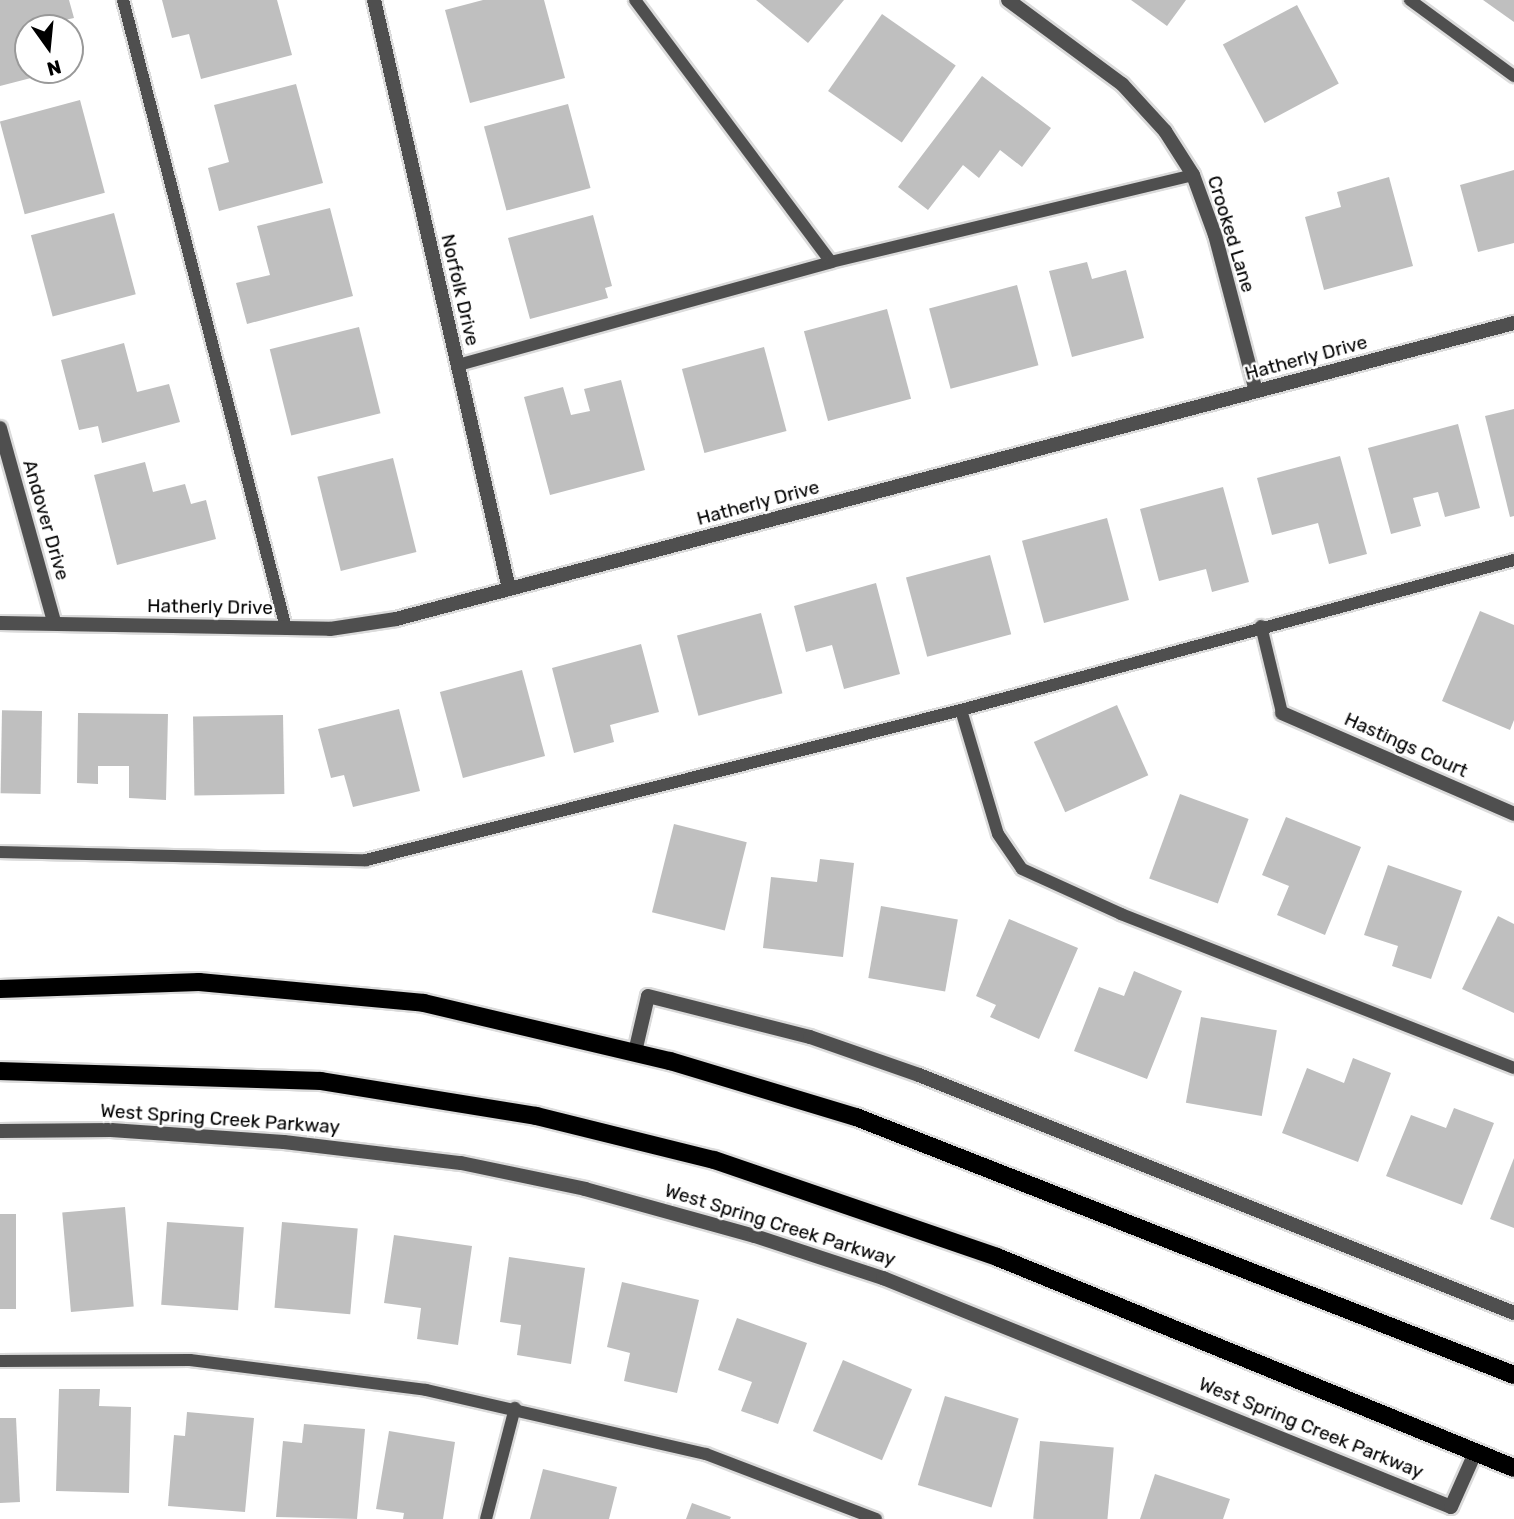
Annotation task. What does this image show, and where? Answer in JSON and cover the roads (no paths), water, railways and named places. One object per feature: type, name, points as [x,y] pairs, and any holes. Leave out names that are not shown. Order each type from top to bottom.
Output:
[{"type":"main road","points":[[0,989],[198,982],[424,1003],[635,1052],[856,1117],[1513,1371]]},
{"type":"main road","name":"West Spring Creek Parkway","points":[[0,1071],[321,1081],[536,1116],[714,1160],[997,1257],[1514,1468]]},
{"type":"street","name":"Norfolk Drive","points":[[374,0],[509,589]]},
{"type":"street","name":"Crooked Lane","points":[[1008,0],[1122,84],[1165,131],[1193,175],[1215,235],[1256,391]]},
{"type":"street","name":"Hatherly Drive","points":[[0,623],[330,629],[396,619],[1514,323]]},
{"type":"street","name":"Andover Drive","points":[[0,428],[54,622]]},
{"type":"street","name":"Hastings Court","points":[[1282,712],[1514,814]]},
{"type":"street","points":[[635,1052],[648,996],[810,1037],[919,1075],[1514,1314]]},
{"type":"street","name":"West Spring Creek Parkway","points":[[0,1130],[111,1130],[284,1142],[461,1163],[585,1189],[755,1236],[883,1278],[1451,1507],[1475,1452]]},
{"type":"lane","points":[[123,0],[286,628]]},
{"type":"lane","points":[[635,0],[831,262]]},
{"type":"lane","points":[[1410,0],[1514,76]]},
{"type":"lane","points":[[458,365],[831,262],[1193,175]]},
{"type":"lane","points":[[0,852],[366,860],[961,710],[1261,626],[1514,560]]},
{"type":"lane","points":[[1261,626],[1282,712]]},
{"type":"lane","points":[[961,710],[998,834],[1022,869],[1121,914],[1514,1068]]},
{"type":"lane","points":[[0,1361],[190,1360],[426,1390],[515,1408],[706,1454],[876,1519]]},
{"type":"lane","points":[[486,1519],[515,1408]]}]
